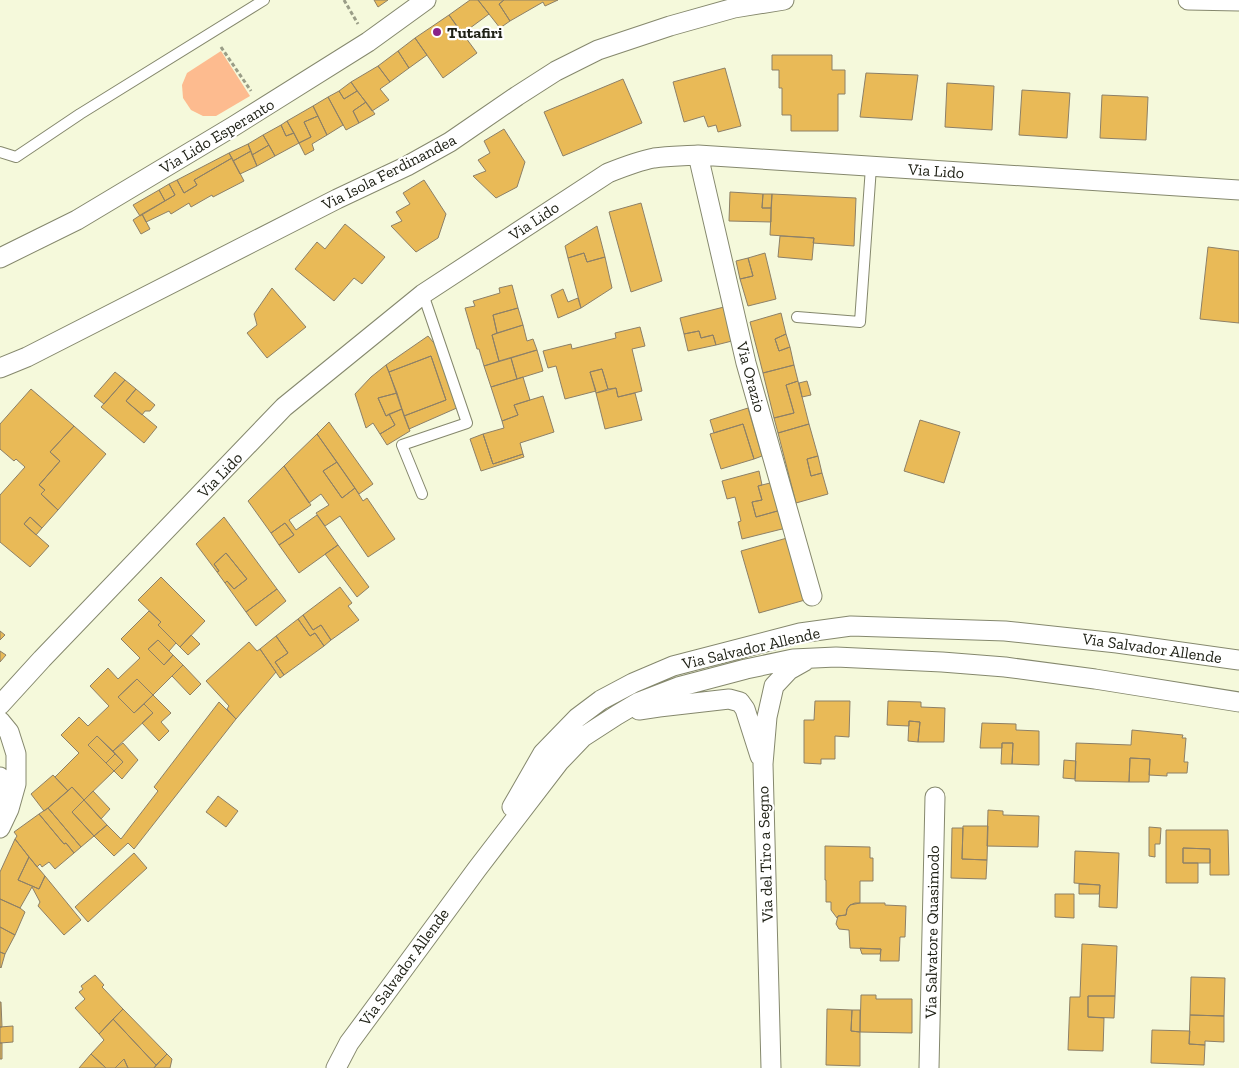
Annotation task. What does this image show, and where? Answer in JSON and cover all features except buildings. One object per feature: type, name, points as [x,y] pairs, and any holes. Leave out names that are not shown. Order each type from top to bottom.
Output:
[{"type":"street","name":"Via Lido Esperanto","points":[[0,258],[77,220],[263,108],[368,42],[426,0]]},
{"type":"street","name":"Via Isola Ferdinandea","points":[[0,368],[27,358],[328,204],[407,166],[450,142],[556,71],[598,50],[670,26],[734,8],[784,0]]},
{"type":"street","points":[[1188,0],[1239,1]]},
{"type":"street","name":"Via Lido","points":[[0,705],[284,407],[423,294],[608,172],[653,158],[698,155],[1239,190]]},
{"type":"street","name":"Via Orazio","points":[[698,155],[746,363],[812,596]]},
{"type":"street","name":"Via Salvador Allende","points":[[477,869],[543,753],[577,718],[601,700],[633,682],[673,666],[800,633],[850,626],[1005,631],[1117,643],[1239,660]]},
{"type":"street","name":"Via Salvador Allende","points":[[336,1068],[354,1036],[477,869],[559,762],[584,737],[617,714],[639,702],[678,687],[746,669],[793,659],[836,657],[1005,667],[1239,702]]},
{"type":"street","name":"Via del Tiro a Segno","points":[[771,1068],[763,764],[767,717],[774,686],[789,670],[810,658]]},
{"type":"street","points":[[617,714],[729,699],[740,702],[745,709],[763,764]]},
{"type":"street","points":[[0,721],[9,732],[16,754],[16,784],[9,809],[0,828]]},
{"type":"street","points":[[0,776],[9,809]]},
{"type":"street","name":"Via Salvatore Quasimodo","points":[[929,1068],[935,797]]},
{"type":"lane","points":[[0,152],[16,157],[80,114],[264,0]]},
{"type":"lane","points":[[797,316],[860,322],[871,167]]},
{"type":"lane","points":[[422,494],[402,445],[467,423],[423,294]]},
{"type":"path","points":[[344,0],[368,42]]},
{"type":"path","points":[[211,33],[263,108]]},
{"type":"shaded area","points":[[221,51],[250,96],[216,116],[203,116],[191,110],[183,98],[182,85],[187,73]]},
{"type":"place","name":"Tutafiri","points":[[437,32]]}]
